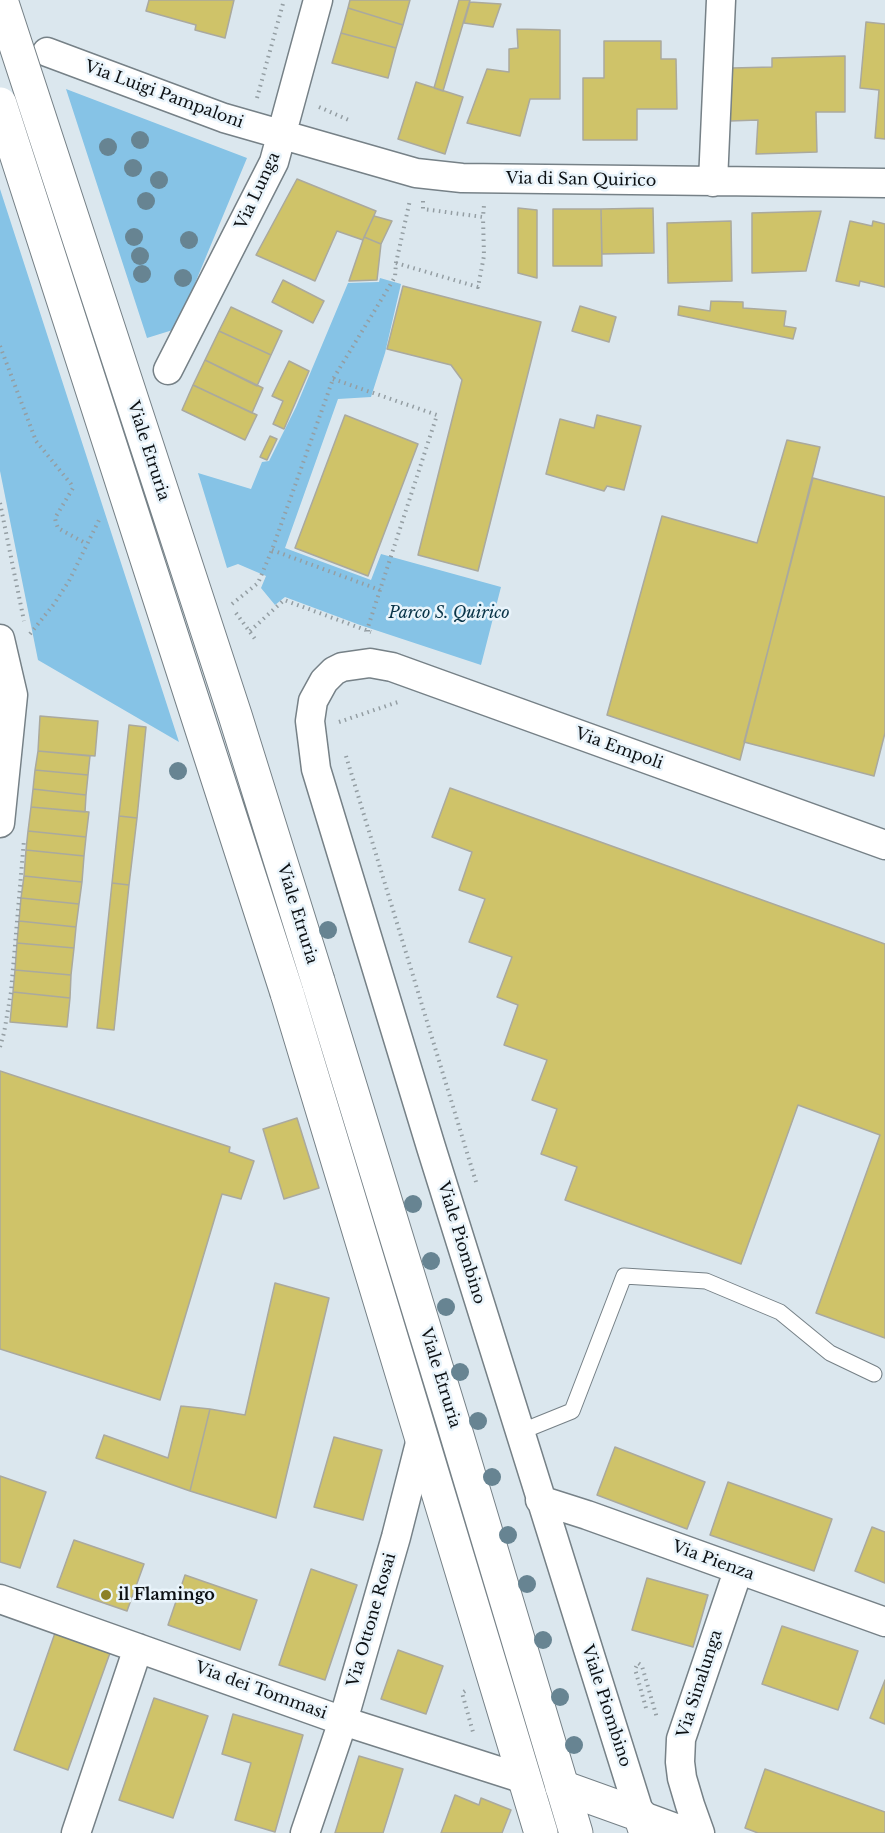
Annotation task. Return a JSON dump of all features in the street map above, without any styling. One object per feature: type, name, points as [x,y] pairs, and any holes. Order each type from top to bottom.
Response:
[{"type":"main road","name":"Viale Etruria","points":[[1,0],[235,714],[450,1412],[576,1833]]},
{"type":"main road","name":"Viale Etruria","points":[[0,104],[287,993],[541,1833]]},
{"type":"main road","points":[[562,1787],[643,1824]]},
{"type":"street","name":"Via Lunga","points":[[168,370],[274,162],[318,0]]},
{"type":"street","points":[[713,182],[721,0]]},
{"type":"street","name":"Via Luigi Pampaloni","points":[[47,52],[224,118],[282,136]]},
{"type":"street","name":"Via di San Quirico","points":[[282,136],[416,173],[462,178],[885,183]]},
{"type":"street","points":[[13,638],[6,696],[13,829]]},
{"type":"street","name":"Via Empoli","points":[[360,664],[392,667],[885,845]]},
{"type":"street","name":"Viale Piombino","points":[[360,664],[334,671],[320,686],[313,701],[310,721],[316,769],[540,1500],[643,1824]]},
{"type":"street","name":"Via Ottone Rosai","points":[[305,1833],[343,1721],[422,1439]]},
{"type":"street","name":"Via Pienza","points":[[540,1500],[885,1622]]},
{"type":"street","name":"Via Sinalunga","points":[[700,1833],[682,1778],[681,1739],[738,1571]]},
{"type":"street","name":"Via dei Tommasi","points":[[0,1599],[343,1721],[524,1779]]},
{"type":"street","points":[[76,1833],[138,1648]]},
{"type":"street","points":[[643,1824],[689,1833]]},
{"type":"lane","points":[[520,1432],[572,1411],[624,1276],[706,1281],[780,1312],[830,1353],[874,1374]]},
{"type":"path","points":[[248,99],[256,101],[284,0]]},
{"type":"path","points":[[232,604],[258,583],[333,380],[395,277],[416,173]]},
{"type":"path","points":[[396,263],[478,287],[484,256],[483,217]]},
{"type":"path","points":[[0,346],[36,441],[73,488],[55,518],[58,528],[87,544]]},
{"type":"path","points":[[333,380],[437,415],[368,627],[360,664]]},
{"type":"path","points":[[0,502],[13,638]]},
{"type":"path","points":[[13,638],[54,604],[69,581],[103,512]]},
{"type":"path","points":[[272,550],[380,590]]},
{"type":"path","points":[[343,745],[476,1183]]},
{"type":"path","points":[[0,1047],[11,992],[13,829]]},
{"type":"path","points":[[646,1708],[635,1669],[638,1663],[642,1666],[660,1727]]},
{"type":"green space","points":[[66,89],[247,158],[176,329],[147,338]]},
{"type":"green space","points":[[0,189],[179,742],[38,660],[0,471]]},
{"type":"green space","name":"Parco S. Quirico","points":[[380,278],[401,284],[385,353],[371,397],[338,399],[285,548],[371,580],[381,554],[501,587],[481,665],[360,625],[285,597],[275,605],[261,588],[266,576],[238,564],[227,568],[198,473],[251,489],[262,462],[269,461],[296,407],[348,283],[379,282]]},
{"type":"building","points":[[149,0],[234,0],[225,38],[195,30],[196,25],[146,11]]},
{"type":"building","points":[[350,0],[410,0],[403,25],[348,8]]},
{"type":"building","points":[[459,0],[470,0],[443,91],[434,88]]},
{"type":"building","points":[[470,2],[501,4],[493,27],[464,23]]},
{"type":"building","points":[[348,8],[403,25],[396,48],[341,33]]},
{"type":"building","points":[[866,22],[885,24],[885,139],[875,138],[879,90],[860,88]]},
{"type":"building","points":[[517,29],[560,30],[560,99],[530,99],[520,136],[467,123],[487,69],[509,72],[509,49],[518,48]]},
{"type":"building","points":[[341,33],[396,48],[388,78],[332,63]]},
{"type":"building","points":[[604,41],[661,41],[661,59],[676,59],[677,109],[637,109],[637,140],[583,140],[583,78],[604,78]]},
{"type":"building","points":[[845,56],[845,112],[816,112],[817,152],[756,154],[758,120],[730,121],[732,68],[772,67],[772,58]]},
{"type":"building","points":[[416,82],[463,97],[445,154],[398,139]]},
{"type":"building","points":[[297,179],[376,211],[363,240],[337,231],[315,281],[256,255]]},
{"type":"building","points":[[518,208],[537,210],[537,278],[518,273]]},
{"type":"building","points":[[653,208],[654,253],[602,254],[601,209]]},
{"type":"building","points":[[553,209],[601,209],[602,266],[553,266]]},
{"type":"building","points":[[821,211],[806,271],[752,273],[752,213]]},
{"type":"building","points":[[374,216],[392,221],[381,244],[364,237]]},
{"type":"building","points":[[731,221],[732,281],[668,283],[667,223]]},
{"type":"building","points":[[850,221],[872,226],[873,221],[885,224],[885,287],[860,281],[859,286],[836,281]]},
{"type":"building","points":[[364,237],[381,244],[377,280],[349,281]]},
{"type":"building","points":[[283,280],[324,301],[313,323],[272,302]]},
{"type":"building","points":[[403,286],[541,322],[478,571],[418,555],[462,380],[451,365],[387,349]]},
{"type":"building","points":[[711,301],[743,302],[743,308],[786,311],[784,326],[796,328],[793,339],[678,315],[679,306],[710,311]]},
{"type":"building","points":[[580,306],[616,317],[609,342],[572,331]]},
{"type":"building","points":[[231,307],[282,331],[271,355],[219,331]]},
{"type":"building","points":[[219,331],[271,355],[257,386],[205,360]]},
{"type":"building","points":[[205,360],[263,388],[252,413],[193,385]]},
{"type":"building","points":[[289,361],[309,371],[284,429],[273,424],[283,401],[272,396]]},
{"type":"building","points":[[193,385],[257,415],[245,440],[182,410]]},
{"type":"building","points":[[345,415],[418,444],[368,576],[295,548]]},
{"type":"building","points":[[597,415],[641,426],[624,490],[607,486],[604,491],[546,474],[560,419],[594,428]]},
{"type":"building","points":[[270,436],[277,439],[267,460],[260,457]]},
{"type":"building","points":[[787,440],[820,447],[740,760],[607,715],[662,516],[757,543]]},
{"type":"building","points":[[813,478],[885,497],[885,733],[874,776],[744,742]]},
{"type":"building","points":[[40,716],[98,721],[95,756],[38,751]]},
{"type":"building","points":[[129,725],[146,727],[137,818],[119,816]]},
{"type":"building","points":[[38,751],[90,756],[88,775],[35,770]]},
{"type":"building","points":[[35,770],[88,775],[86,795],[33,789]]},
{"type":"building","points":[[450,788],[885,944],[885,1338],[816,1313],[880,1135],[798,1105],[741,1264],[565,1200],[577,1167],[541,1154],[557,1109],[532,1100],[547,1060],[504,1045],[518,1005],[497,997],[512,957],[469,942],[485,899],[459,890],[472,852],[432,837]]},
{"type":"building","points":[[33,789],[86,795],[85,812],[31,807]]},
{"type":"building","points":[[31,807],[89,812],[86,837],[28,831]]},
{"type":"building","points":[[119,816],[137,818],[129,885],[112,883]]},
{"type":"building","points":[[28,831],[86,837],[84,856],[26,850]]},
{"type":"building","points":[[26,850],[84,856],[82,882],[24,876]]},
{"type":"building","points":[[24,876],[82,882],[79,904],[21,898]]},
{"type":"building","points":[[112,883],[129,885],[114,1030],[97,1028]]},
{"type":"building","points":[[21,898],[79,904],[76,927],[19,921]]},
{"type":"building","points":[[19,921],[76,927],[74,948],[17,943]]},
{"type":"building","points":[[17,943],[74,948],[71,975],[15,970]]},
{"type":"building","points":[[15,970],[71,975],[70,998],[13,992]]},
{"type":"building","points":[[13,992],[70,998],[67,1027],[10,1022]]},
{"type":"building","points":[[0,1071],[230,1147],[229,1152],[254,1161],[241,1199],[222,1194],[160,1400],[0,1349]]},
{"type":"building","points":[[297,1118],[319,1188],[284,1199],[263,1129]]},
{"type":"building","points":[[275,1283],[329,1298],[276,1518],[190,1491],[210,1409],[245,1415]]},
{"type":"building","points":[[181,1406],[210,1409],[190,1491],[96,1458],[104,1435],[168,1458]]},
{"type":"building","points":[[334,1437],[382,1450],[363,1520],[314,1507]]},
{"type":"building","points":[[615,1447],[705,1482],[687,1529],[597,1495]]},
{"type":"building","points":[[0,1476],[46,1492],[20,1568],[0,1562]]},
{"type":"building","points":[[728,1482],[832,1519],[814,1571],[710,1535]]},
{"type":"building","points":[[872,1527],[885,1532],[885,1583],[855,1571]]},
{"type":"building","points":[[74,1540],[144,1564],[127,1611],[57,1587]]},
{"type":"building","points":[[311,1569],[357,1585],[325,1680],[279,1665]]},
{"type":"building","points":[[185,1575],[257,1600],[240,1650],[168,1625]]},
{"type":"building","points":[[647,1578],[708,1595],[693,1647],[632,1630]]},
{"type":"building","points":[[782,1626],[858,1651],[838,1710],[762,1684]]},
{"type":"building","points":[[55,1633],[110,1653],[68,1770],[14,1750]]},
{"type":"building","points":[[398,1650],[443,1666],[426,1714],[381,1699]]},
{"type":"building","points":[[885,1680],[885,1724],[870,1718]]},
{"type":"building","points":[[154,1698],[208,1716],[173,1818],[119,1800]]},
{"type":"building","points":[[233,1714],[303,1735],[275,1832],[235,1820],[251,1763],[222,1754]]},
{"type":"building","points":[[359,1756],[403,1769],[383,1833],[335,1833]]},
{"type":"building","points":[[765,1769],[885,1812],[885,1833],[758,1833],[745,1828]]},
{"type":"building","points":[[455,1795],[479,1805],[481,1798],[511,1810],[502,1833],[441,1833]]},
{"type":"place","name":"il Flamingo","points":[[106,1595]]}]
